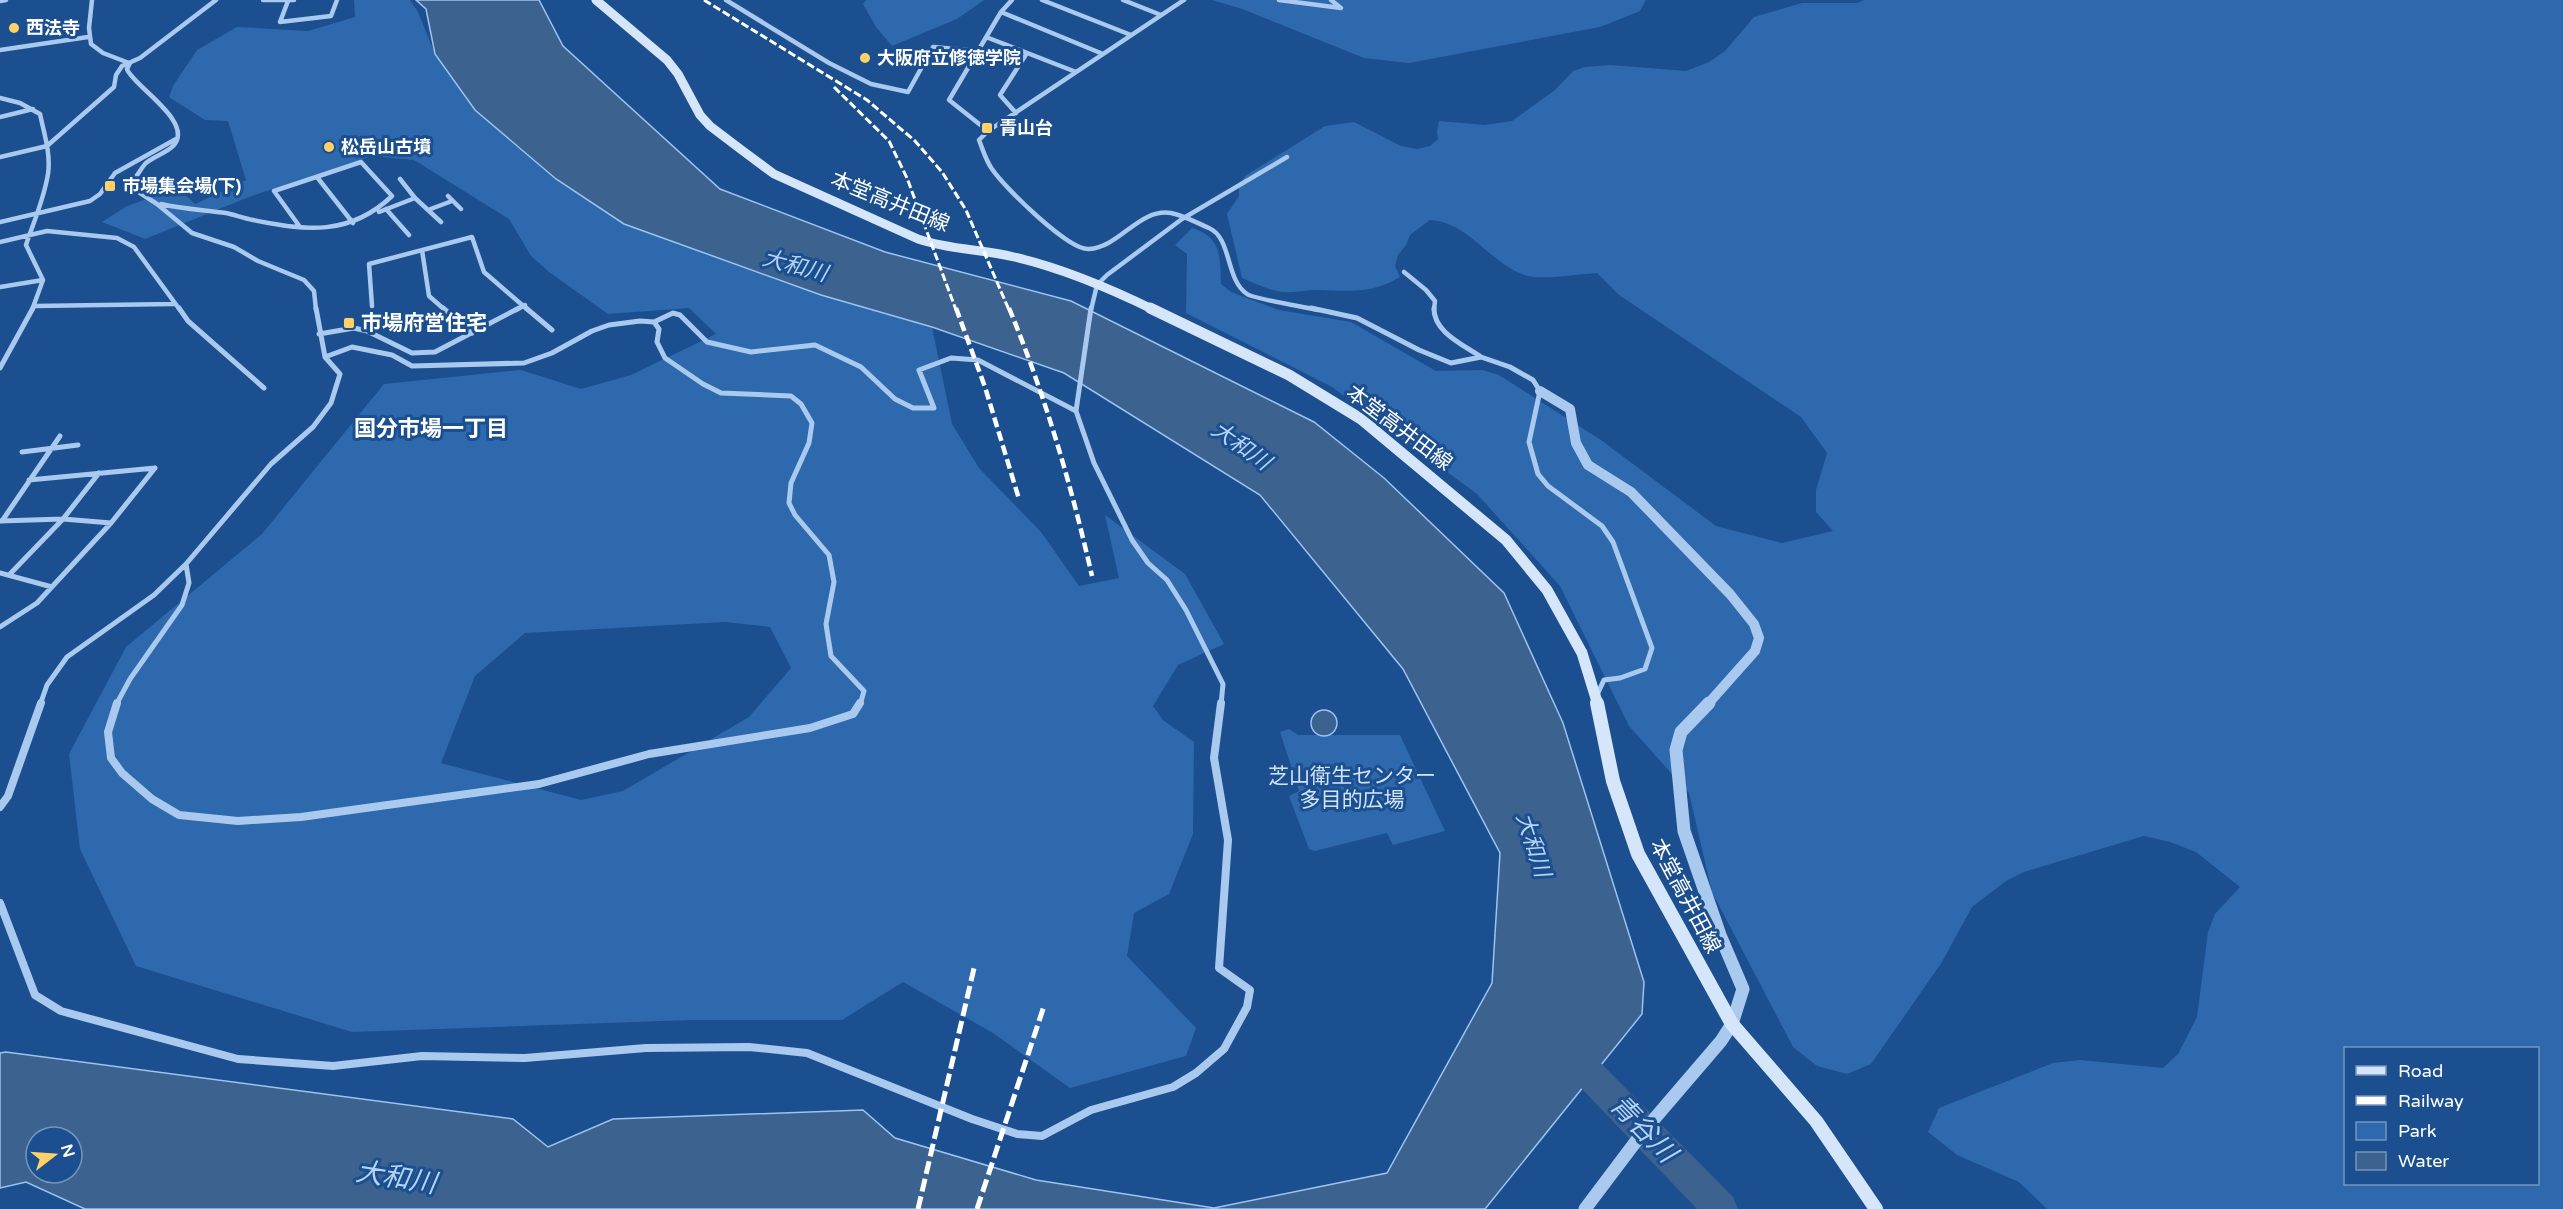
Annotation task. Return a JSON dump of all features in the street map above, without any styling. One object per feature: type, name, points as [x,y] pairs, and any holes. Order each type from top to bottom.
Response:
[{"type":"main road","name":"本堂高井田線","points":[[596,0],[667,60],[678,74],[700,115],[710,126],[774,174],[918,239],[942,247],[1011,256],[1050,266],[1097,285],[1289,375],[1361,419],[1506,540],[1547,590],[1582,653],[1596,697],[1613,781],[1638,854],[1732,1024],[1816,1121],[1876,1209]]},
{"type":"street","points":[[0,1],[6,0]]},
{"type":"street","points":[[92,0],[88,37],[98,52],[130,63]]},
{"type":"street","points":[[0,157],[47,146],[114,87],[116,75],[122,66],[130,63],[216,0]]},
{"type":"street","points":[[263,0],[294,0]]},
{"type":"street","points":[[288,1],[280,22],[331,16],[337,0]]},
{"type":"street","points":[[726,0],[829,63],[871,84],[894,90],[908,92],[933,46],[978,51]]},
{"type":"street","points":[[988,131],[949,100],[1001,12],[1012,0]]},
{"type":"street","points":[[1042,0],[1131,35]]},
{"type":"street","points":[[1124,0],[1161,15]]},
{"type":"street","points":[[1137,0],[1139,7]]},
{"type":"street","points":[[1184,0],[988,131],[979,140],[991,168],[1011,194],[1072,244],[1087,250],[1104,246],[1154,213],[1171,213],[1213,230],[1225,248],[1232,276],[1247,294],[1357,318],[1419,350],[1451,363],[1481,357]]},
{"type":"street","points":[[1279,0],[1341,8],[1331,0]]},
{"type":"street","points":[[1001,12],[1103,54]]},
{"type":"street","points":[[0,50],[88,37]]},
{"type":"street","points":[[986,37],[1076,72]]},
{"type":"street","points":[[1016,113],[1000,95],[1027,52]]},
{"type":"street","points":[[0,807],[8,796],[47,686],[67,657],[154,595],[186,564],[272,464],[313,427],[331,403],[340,374],[325,357],[319,334],[314,291],[304,280],[258,261],[234,247],[192,234],[137,190],[135,178],[146,163],[174,146],[177,139],[175,124],[170,115],[157,99],[129,75],[127,69],[130,63]]},
{"type":"street","points":[[0,98],[33,109],[40,114],[47,146],[48,172],[38,214],[26,245],[43,280],[34,306],[0,368]]},
{"type":"street","points":[[0,117],[33,109]]},
{"type":"street","points":[[0,222],[90,201],[100,194],[115,173],[177,139]]},
{"type":"street","points":[[0,903],[34,995],[61,1011],[137,1034],[238,1059],[333,1066],[422,1056],[525,1058],[646,1048],[748,1047],[807,1053],[972,1119],[1017,1134],[1042,1136],[1091,1110],[1173,1087],[1196,1073],[1224,1049],[1247,1007],[1250,990],[1220,968],[1228,840],[1214,758],[1223,684],[1198,631],[1172,587],[1148,563],[1132,540],[1094,462],[1077,407],[1092,301],[1097,285],[1107,274],[1182,219],[1287,157]]},
{"type":"street","points":[[300,227],[274,191],[361,162],[392,196],[378,212]]},
{"type":"street","points":[[317,177],[353,223]]},
{"type":"street","points":[[400,179],[415,198],[441,222]]},
{"type":"street","points":[[157,204],[186,211],[226,213],[300,227],[330,229],[353,223],[415,198]]},
{"type":"street","points":[[428,210],[450,198],[461,209]]},
{"type":"street","points":[[386,209],[409,235]]},
{"type":"street","points":[[0,242],[47,231],[117,238],[134,247],[188,321],[264,388]]},
{"type":"street","points":[[372,306],[369,264],[472,237],[484,272],[552,330]]},
{"type":"street","points":[[422,250],[429,296],[472,333]]},
{"type":"street","points":[[1404,272],[1426,290],[1435,301],[1434,315],[1440,328],[1481,357],[1510,367],[1533,380],[1540,391],[1570,409],[1576,443],[1588,465],[1630,492],[1645,507],[1730,594],[1754,624],[1759,638],[1755,651],[1682,732],[1676,750],[1684,831],[1720,935],[1743,989],[1732,1024],[1721,1041],[1643,1132],[1586,1209]]},
{"type":"street","points":[[0,287],[43,280]]},
{"type":"street","points":[[34,306],[174,304]]},
{"type":"street","points":[[319,334],[354,328],[367,331],[412,353],[435,352],[525,305]]},
{"type":"street","points":[[325,357],[351,347],[392,355],[411,366],[524,363],[552,353],[592,331],[609,325],[640,321],[654,322],[673,313],[680,315],[706,342],[751,352],[815,345],[861,367],[895,399],[913,408],[934,408],[919,370],[951,358],[978,360],[1077,407]]},
{"type":"street","points":[[186,564],[192,574],[190,587],[173,619],[117,697],[106,738],[112,761],[153,801],[177,814],[219,820],[270,819],[501,791],[556,781],[660,751],[795,731],[853,714],[860,707],[864,691],[831,656],[826,624],[834,582],[829,555],[795,515],[789,503],[790,483],[809,443],[812,423],[801,404],[791,396],[721,393],[703,384],[666,358],[657,342],[659,329],[654,322]]},
{"type":"street","points":[[1540,391],[1529,442],[1538,474],[1548,486],[1602,526],[1613,542],[1652,648],[1645,669],[1620,678],[1604,680],[1596,697]]},
{"type":"street","points":[[1,521],[60,436]]},
{"type":"street","points":[[22,452],[78,446]]},
{"type":"street","points":[[0,627],[37,603],[111,523],[155,468],[29,480]]},
{"type":"street","points":[[10,574],[63,519],[99,473]]},
{"type":"street","points":[[1,521],[63,519],[111,523]]},
{"type":"street","points":[[0,573],[52,587]]},
{"type":"green space","points":[[354,0],[410,0],[418,12],[435,54],[478,113],[556,179],[624,224],[821,295],[932,327],[952,424],[979,468],[1041,532],[1079,586],[1119,578],[1105,515],[1185,574],[1224,644],[1178,665],[1153,706],[1163,720],[1194,742],[1193,834],[1169,894],[1134,913],[1127,956],[1196,1028],[1186,1056],[1070,1088],[993,1033],[903,982],[842,1020],[690,1020],[352,1032],[136,966],[80,849],[69,754],[126,647],[262,534],[384,384],[521,370],[581,389],[631,375],[716,334],[689,308],[608,314],[549,272],[531,256],[509,219],[414,160],[372,156],[249,197],[145,239],[102,222],[127,206],[178,188],[195,204],[246,180],[228,121],[205,120],[169,97],[173,86],[197,50],[237,27],[308,31],[355,17]],"holes":[[[725,622],[770,627],[791,668],[749,717],[623,791],[581,800],[441,763],[475,676],[525,633]]]},
{"type":"green space","points":[[866,0],[984,0],[957,19],[892,46],[876,27],[863,4]]},
{"type":"green space","points":[[1212,0],[1646,0],[1640,11],[1600,27],[1409,63],[1364,58],[1242,9]]},
{"type":"green space","points":[[1864,0],[2563,0],[2563,1209],[2047,1209],[2019,1182],[1957,1155],[1928,1132],[1939,1108],[2053,1063],[2080,1060],[2163,1068],[2178,1054],[2197,1017],[2208,932],[2215,914],[2240,887],[2196,852],[2170,842],[2144,836],[2024,872],[2006,881],[1972,907],[1942,962],[1871,1064],[1847,1074],[1817,1066],[1793,1047],[1712,892],[1689,793],[1629,726],[1560,586],[1477,494],[1332,387],[1186,313],[1187,254],[1175,245],[1192,228],[1202,232],[1214,243],[1219,257],[1221,284],[1231,292],[1279,310],[1351,322],[1436,371],[1482,370],[1499,375],[1601,440],[1716,526],[1782,543],[1833,531],[1816,512],[1816,490],[1827,453],[1801,417],[1619,295],[1597,273],[1551,277],[1528,276],[1503,263],[1457,228],[1430,220],[1410,235],[1398,255],[1395,266],[1400,277],[1390,282],[1361,290],[1279,291],[1242,278],[1227,214],[1239,196],[1239,186],[1245,176],[1325,126],[1354,122],[1401,146],[1417,149],[1430,146],[1438,139],[1439,121],[1485,125],[1512,121],[1555,90],[1573,71],[1585,67],[1611,65],[1686,71],[1709,62],[1725,51],[1754,17],[1802,3],[1857,3]]},
{"type":"green space","name":"芝山衛生センター 多目的広場","points":[[1289,729],[1298,735],[1400,735],[1445,831],[1393,845],[1387,833],[1315,851],[1309,849],[1289,796],[1299,791],[1280,732]]},
{"type":"water","name":"大和川","points":[[416,0],[539,0],[563,46],[720,189],[885,252],[1071,301],[1314,422],[1384,478],[1504,593],[1563,723],[1644,982],[1642,1014],[1485,1209],[85,1209],[33,1185],[84,1185],[84,1125],[24,1125],[24,1182],[0,1188],[0,1053],[6,1052],[513,1119],[548,1147],[613,1119],[863,1110],[895,1138],[1036,1180],[1214,1208],[1387,1173],[1492,983],[1500,853],[1403,669],[1260,495],[1064,373],[932,327],[821,295],[624,224],[556,179],[475,110],[435,54],[426,9]]},
{"type":"water","points":[[1324,710],[1333,714],[1337,723],[1333,732],[1324,736],[1315,732],[1311,723],[1315,714]]},
{"type":"waterway","name":"青谷川","points":[[1568,1052],[1721,1209]]},
{"type":"railway","points":[[704,0],[867,100],[915,141],[942,172],[966,210],[1009,310]]},
{"type":"railway","points":[[834,87],[889,141],[907,178],[956,310]]},
{"type":"railway","points":[[956,308],[985,387],[1019,499]]},
{"type":"railway","points":[[1009,308],[1056,440],[1092,576]]},
{"type":"railway","points":[[918,1209],[975,964]]},
{"type":"railway","points":[[977,1209],[1044,1006]]},
{"type":"place","name":"西法寺","points":[[14,28]]},
{"type":"place","name":"大阪府立修徳学院","points":[[865,58]]},
{"type":"place","name":"青山台","points":[[987,128]]},
{"type":"place","name":"松岳山古墳","points":[[329,147]]},
{"type":"place","name":"市場集会場(下)","points":[[110,186]]},
{"type":"place","name":"市場府営住宅","points":[[349,323]]},
{"type":"district","name":"国分市場一丁目","points":[[431,429]]}]
